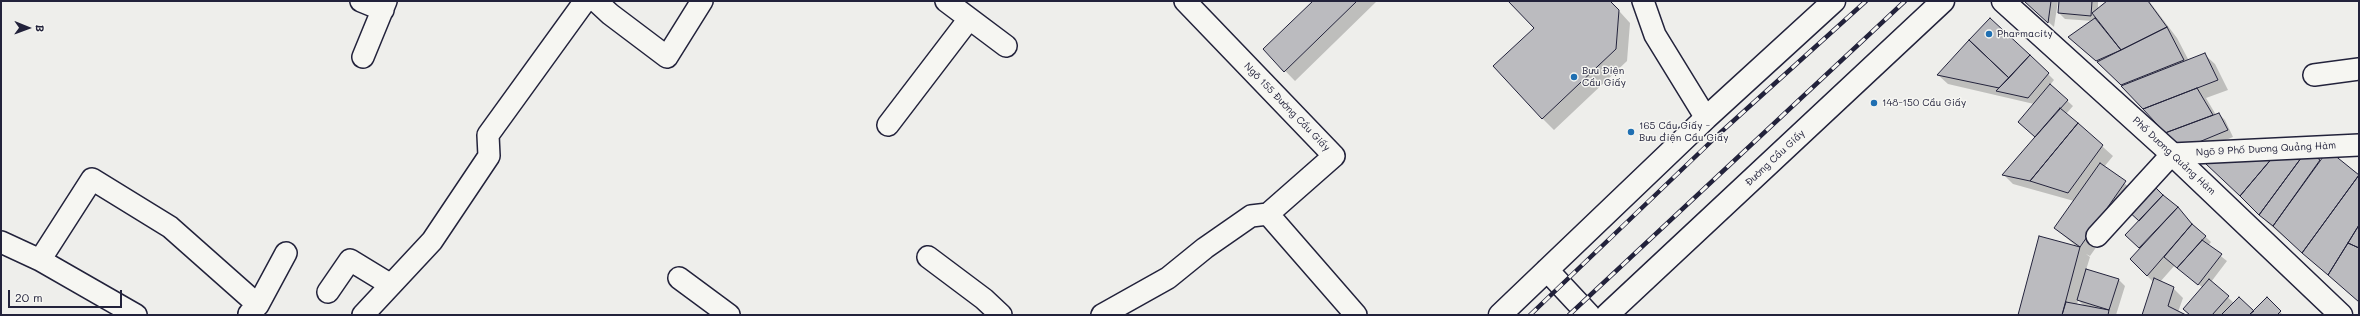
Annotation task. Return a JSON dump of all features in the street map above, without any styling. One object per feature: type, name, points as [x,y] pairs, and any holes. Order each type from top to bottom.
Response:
[{"type":"main road","points":[[1500,315],[1706,118],[1834,1]]},
{"type":"main road","name":"Đường Cầu Giấy","points":[[1607,315],[1943,1]]},
{"type":"main road","name":"Phố Dương Quảng Hàm","points":[[2003,1],[2172,154],[2341,315]]},
{"type":"main road","points":[[1547,270],[1589,315]]},
{"type":"lane","points":[[361,1],[385,5],[363,57]]},
{"type":"lane","points":[[363,315],[432,241],[489,156],[488,135],[585,1]]},
{"type":"lane","points":[[596,1],[610,14],[667,57],[702,1]]},
{"type":"lane","points":[[946,1],[1006,46]]},
{"type":"lane","name":"Ngõ 155 Đường Cầu Giấy","points":[[1185,1],[1334,156],[1268,214]]},
{"type":"lane","points":[[1643,1],[1655,36],[1706,118]]},
{"type":"lane","points":[[888,125],[969,19]]},
{"type":"lane","points":[[2314,76],[2359,69]]},
{"type":"lane","name":"Ngõ 9 Phố Dương Quảng Hàm","points":[[2172,154],[2359,145]]},
{"type":"lane","points":[[2097,236],[2172,154]]},
{"type":"lane","points":[[40,260],[92,179],[170,227],[253,310],[286,253]]},
{"type":"lane","points":[[1102,315],[1168,278],[1205,248],[1251,216],[1268,214],[1356,315]]},
{"type":"lane","points":[[1,242],[40,260],[136,315]]},
{"type":"lane","points":[[928,257],[984,299],[1001,315]]},
{"type":"lane","points":[[328,292],[350,260],[391,285]]},
{"type":"lane","points":[[679,278],[729,315]]},
{"type":"building","points":[[1313,1],[1357,1],[1284,72],[1263,49]]},
{"type":"building","points":[[1508,1],[1610,1],[1619,10],[1616,49],[1542,119],[1493,66],[1534,28]]},
{"type":"building","points":[[2024,1],[2051,1],[2048,23]]},
{"type":"building","points":[[2059,1],[2092,1],[2091,16],[2058,13]]},
{"type":"building","points":[[2107,1],[2148,1],[2167,27],[2121,50],[2092,13]]},
{"type":"building","points":[[1990,18],[2030,55],[2009,78],[1969,40]]},
{"type":"building","points":[[2095,18],[2121,50],[2096,61],[2068,37]]},
{"type":"building","points":[[2167,27],[2184,60],[2121,85],[2097,62]]},
{"type":"building","points":[[1969,40],[2009,78],[1999,88],[1937,75]]},
{"type":"building","points":[[2205,53],[2218,80],[2143,109],[2121,86]]},
{"type":"building","points":[[2030,55],[2049,73],[2028,98],[1996,91]]},
{"type":"building","points":[[2050,84],[2068,100],[2035,137],[2018,122]]},
{"type":"building","points":[[2197,88],[2213,115],[2165,133],[2143,109]]},
{"type":"building","points":[[2060,108],[2078,123],[2030,181],[2002,175]]},
{"type":"building","points":[[2219,113],[2228,130],[2182,149],[2165,133]]},
{"type":"building","points":[[2078,123],[2103,145],[2068,193],[2030,181]]},
{"type":"building","points":[[2279,150],[2307,150],[2259,215],[2240,196]]},
{"type":"building","points":[[2307,150],[2320,160],[2273,226],[2259,215]]},
{"type":"building","points":[[2328,150],[2359,175],[2302,253],[2273,226]]},
{"type":"building","points":[[2216,153],[2273,157],[2240,196],[2206,164]]},
{"type":"building","points":[[2100,163],[2126,181],[2080,247],[2054,228]]},
{"type":"building","points":[[2359,175],[2359,225],[2328,275],[2302,253]]},
{"type":"building","points":[[2150,182],[2163,195],[2139,221],[2126,209]]},
{"type":"building","points":[[2163,195],[2178,207],[2139,248],[2125,235]]},
{"type":"building","points":[[2178,207],[2192,224],[2147,276],[2130,259]]},
{"type":"building","points":[[2192,224],[2206,236],[2177,268],[2164,257]]},
{"type":"building","points":[[2359,225],[2359,248],[2348,243]]},
{"type":"building","points":[[2039,236],[2080,247],[2062,315],[2018,315]]},
{"type":"building","points":[[2202,240],[2222,254],[2198,285],[2177,268]]},
{"type":"building","points":[[2348,243],[2359,248],[2359,302],[2328,275]]},
{"type":"building","points":[[2086,269],[2119,279],[2109,310],[2077,300]]},
{"type":"building","points":[[2154,278],[2174,287],[2168,306],[2186,315],[2142,315]]},
{"type":"building","points":[[2209,279],[2229,296],[2212,315],[2190,315],[2183,309]]},
{"type":"building","points":[[2239,297],[2254,311],[2249,315],[2221,315]]},
{"type":"building","points":[[2267,297],[2281,311],[2277,315],[2249,315]]},
{"type":"building","points":[[2066,302],[2109,310],[2108,315],[2062,315]]},
{"type":"railway","points":[[1530,315],[1720,133],[1866,1]]},
{"type":"railway","points":[[1569,315],[1905,1]]},
{"type":"place","name":"Pharmacity","points":[[1989,34]]},
{"type":"place","name":"Bưu Điện Cầu Giấy","points":[[1574,77]]},
{"type":"place","name":"148-150 Cầu Giấy","points":[[1874,103]]},
{"type":"place","name":"165 Cầu Giấy - Bưu điện Cầu Giấy","points":[[1631,132]]}]
